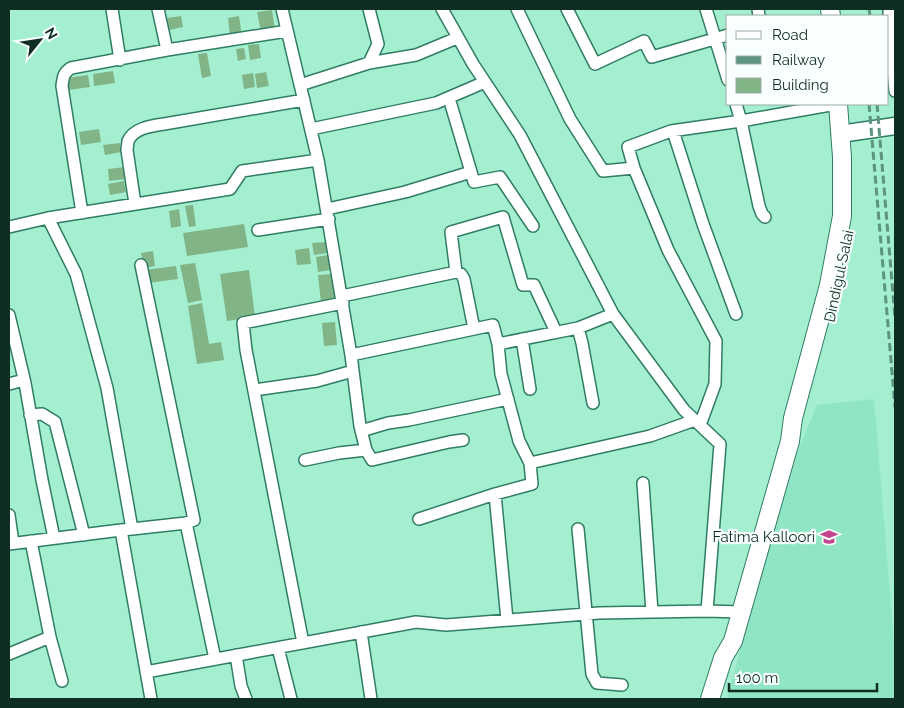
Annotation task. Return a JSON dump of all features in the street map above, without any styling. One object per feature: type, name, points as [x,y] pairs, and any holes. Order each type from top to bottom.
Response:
[{"type":"main road","name":"Dindigul Salai","points":[[837,105],[845,134]]},
{"type":"main road","name":"Dindigul Salai","points":[[722,699],[732,659],[733,641],[790,440],[793,418],[829,284],[842,216],[842,157],[848,105]]},
{"type":"main road","points":[[845,134],[895,126]]},
{"type":"main road","name":"Dindigul Salai","points":[[710,699],[723,658],[733,641]]},
{"type":"street","points":[[112,9],[120,60]]},
{"type":"street","points":[[158,9],[167,50]]},
{"type":"street","points":[[282,9],[318,160],[351,355],[361,431],[366,450],[372,460],[463,440]]},
{"type":"street","points":[[369,9],[378,44],[369,63]]},
{"type":"street","points":[[442,9],[485,82],[520,135],[613,314],[684,410],[720,444],[707,611]]},
{"type":"street","points":[[517,9],[570,119],[603,170],[634,168]]},
{"type":"street","points":[[567,9],[595,64],[644,41],[652,57],[726,36]]},
{"type":"street","points":[[706,9],[726,74]]},
{"type":"street","points":[[890,9],[895,90]]},
{"type":"street","points":[[82,213],[62,86],[63,76],[66,71],[71,68],[167,50],[287,31]]},
{"type":"street","points":[[300,85],[369,63],[416,55],[458,38]]},
{"type":"street","points":[[311,129],[436,103],[485,82]]},
{"type":"street","points":[[449,98],[474,182],[500,177],[533,226]]},
{"type":"street","points":[[135,204],[127,150],[128,142],[136,132],[164,124],[304,100]]},
{"type":"street","points":[[736,105],[759,206],[765,217]]},
{"type":"street","points":[[698,423],[715,384],[716,341],[668,250],[634,168],[628,147],[673,131],[741,121],[782,108],[823,105]]},
{"type":"street","points":[[673,131],[703,224],[736,314]]},
{"type":"street","points":[[9,227],[48,218],[230,189],[242,171],[318,160]]},
{"type":"street","points":[[258,230],[328,214],[471,172]]},
{"type":"street","points":[[456,272],[451,232],[503,217],[523,285],[534,285],[556,332]]},
{"type":"street","points":[[48,218],[76,274],[107,388],[151,699]]},
{"type":"street","points":[[9,515],[11,544],[186,523],[194,520],[142,265]]},
{"type":"street","points":[[303,643],[246,350],[243,323],[456,272],[461,274],[464,279],[474,329]]},
{"type":"street","points":[[498,344],[578,328],[613,314]]},
{"type":"street","points":[[9,315],[24,380],[54,538]]},
{"type":"street","points":[[351,355],[493,325],[498,344],[501,374],[519,441],[530,463],[532,484],[419,519]]},
{"type":"street","points":[[578,328],[593,403]]},
{"type":"street","points":[[522,339],[530,389]]},
{"type":"street","points":[[254,390],[317,381],[353,371]]},
{"type":"street","points":[[9,384],[24,380]]},
{"type":"street","points":[[361,431],[388,423],[508,399]]},
{"type":"street","points":[[30,415],[42,414],[55,422],[84,535]]},
{"type":"street","points":[[530,463],[650,436],[698,423]]},
{"type":"street","points":[[305,460],[366,450]]},
{"type":"street","points":[[643,483],[652,612]]},
{"type":"street","points":[[495,494],[508,620]]},
{"type":"street","points":[[186,523],[215,659]]},
{"type":"street","points":[[578,529],[591,668],[597,683],[622,685]]},
{"type":"street","points":[[31,541],[50,637],[62,681]]},
{"type":"street","points":[[146,672],[416,622],[446,625],[585,614],[741,612]]},
{"type":"street","points":[[361,632],[370,699]]},
{"type":"street","points":[[9,654],[50,637]]},
{"type":"street","points":[[278,648],[290,699]]},
{"type":"street","points":[[236,655],[241,686],[246,699]]},
{"type":"shaded area","name":"Fatima Kalloori","points":[[874,399],[895,654],[895,699],[727,699],[796,456],[817,405]]},
{"type":"building","points":[[272,10],[275,30],[261,32],[257,12]]},
{"type":"building","points":[[181,16],[183,27],[169,30],[167,18]]},
{"type":"building","points":[[239,16],[242,36],[230,37],[228,18]]},
{"type":"building","points":[[259,44],[261,58],[250,60],[248,45]]},
{"type":"building","points":[[244,48],[246,59],[238,61],[236,49]]},
{"type":"building","points":[[207,53],[211,76],[202,78],[198,54]]},
{"type":"building","points":[[113,71],[115,83],[94,86],[93,74]]},
{"type":"building","points":[[266,72],[269,86],[257,88],[255,74]]},
{"type":"building","points":[[253,73],[255,87],[244,89],[242,75]]},
{"type":"building","points":[[88,75],[90,87],[68,90],[66,78]]},
{"type":"building","points":[[99,129],[101,142],[81,145],[79,132]]},
{"type":"building","points":[[120,143],[121,152],[105,155],[103,145]]},
{"type":"building","points":[[125,167],[126,179],[109,181],[108,169]]},
{"type":"building","points":[[124,181],[126,192],[110,195],[108,184]]},
{"type":"building","points":[[193,205],[196,226],[189,227],[185,206]]},
{"type":"building","points":[[179,209],[181,226],[171,228],[169,211]]},
{"type":"building","points":[[244,224],[248,247],[187,256],[183,233]]},
{"type":"building","points":[[326,242],[327,253],[314,255],[312,243]]},
{"type":"building","points":[[309,248],[311,264],[297,265],[295,250]]},
{"type":"building","points":[[153,251],[155,266],[144,268],[141,253]]},
{"type":"building","points":[[328,255],[330,270],[318,272],[316,257]]},
{"type":"building","points":[[195,263],[202,300],[188,303],[180,265]]},
{"type":"building","points":[[176,266],[178,279],[148,283],[145,270]]},
{"type":"building","points":[[249,270],[255,317],[227,321],[220,274]]},
{"type":"building","points":[[333,274],[336,301],[321,302],[318,275]]},
{"type":"building","points":[[202,303],[209,344],[221,342],[224,360],[197,364],[188,306]]},
{"type":"building","points":[[335,322],[337,345],[324,346],[322,323]]},
{"type":"railway","points":[[869,9],[870,15]]},
{"type":"railway","points":[[869,105],[895,407]]},
{"type":"railway","points":[[877,105],[895,318]]},
{"type":"place","name":"Fatima Kalloori","points":[[829,537]]}]
